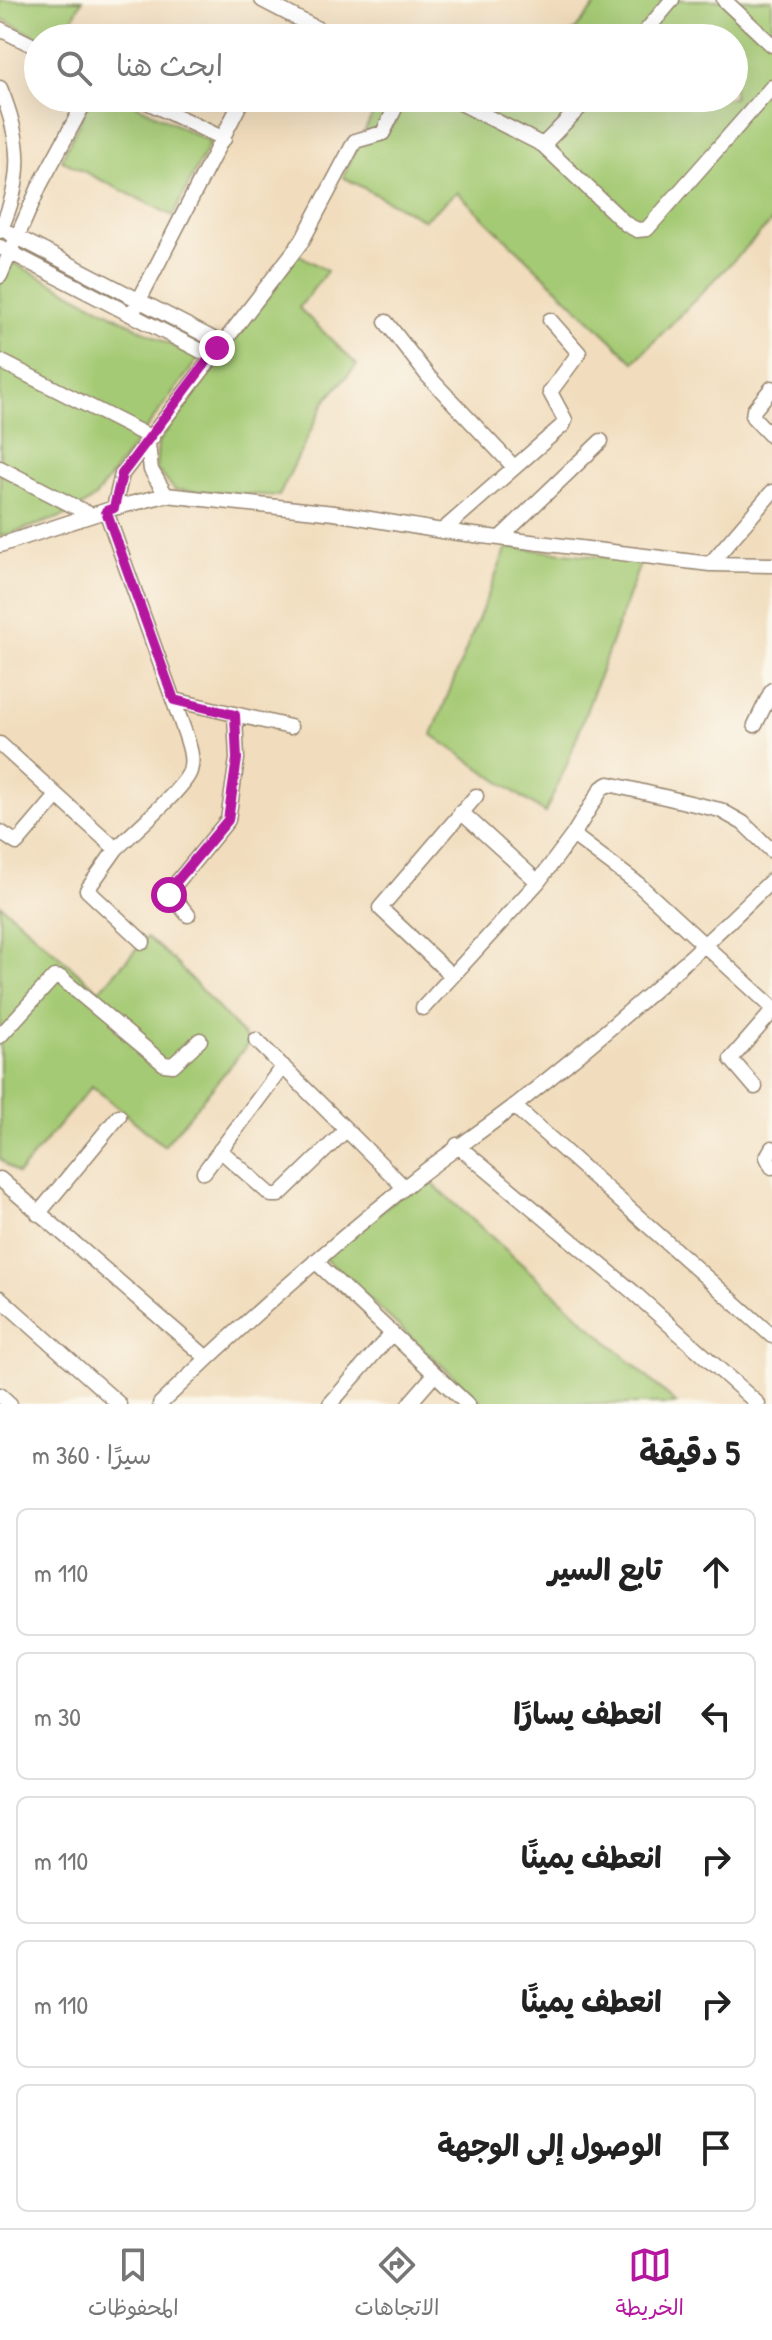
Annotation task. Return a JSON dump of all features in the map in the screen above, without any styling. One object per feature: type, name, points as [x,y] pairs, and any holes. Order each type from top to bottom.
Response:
[{"type":"street","points":[[262,0],[308,24]]},
{"type":"street","points":[[652,24],[672,0]]},
{"type":"street","points":[[724,0],[772,45]]},
{"type":"street","points":[[0,29],[24,41]]},
{"type":"street","points":[[478,112],[543,145],[626,224],[637,230],[647,229],[772,87]]},
{"type":"street","points":[[0,88],[13,126],[19,174],[0,229],[221,343]]},
{"type":"street","points":[[0,276],[6,250],[17,236],[79,112]]},
{"type":"street","points":[[168,112],[224,139]]},
{"type":"street","points":[[132,314],[237,112]]},
{"type":"street","points":[[143,942],[87,890],[116,849],[189,775],[190,748],[110,509],[122,474],[302,241],[355,141],[386,130],[394,112]]},
{"type":"street","points":[[543,145],[575,112]]},
{"type":"street","points":[[19,174],[40,185]]},
{"type":"street","points":[[6,250],[211,356]]},
{"type":"street","points":[[442,531],[565,420],[550,392],[579,353],[550,320]]},
{"type":"street","points":[[386,322],[428,376],[513,466]]},
{"type":"street","points":[[0,361],[150,441]]},
{"type":"street","points":[[772,388],[754,410],[753,417],[772,437]]},
{"type":"street","points":[[150,441],[151,470],[166,495]]},
{"type":"street","points":[[501,537],[601,441]]},
{"type":"street","points":[[0,468],[91,515]]},
{"type":"street","points":[[710,564],[772,492]]},
{"type":"street","points":[[0,545],[110,509],[166,495],[334,513],[442,531],[710,564],[772,565]]},
{"type":"street","points":[[755,725],[772,690]]},
{"type":"street","points":[[174,700],[290,727]]},
{"type":"street","points":[[188,915],[169,892],[228,820],[237,759],[235,715]]},
{"type":"street","points":[[0,744],[116,849]]},
{"type":"street","points":[[423,1008],[538,882],[573,835],[602,788],[609,784],[720,810],[743,823],[772,851]]},
{"type":"street","points":[[0,832],[17,843],[57,796]]},
{"type":"street","points":[[451,975],[380,908],[476,796]]},
{"type":"street","points":[[461,812],[538,882]]},
{"type":"street","points":[[573,835],[638,884],[772,1010],[731,1059],[755,1087]]},
{"type":"street","points":[[160,1404],[315,1261],[457,1145],[514,1106],[769,889]]},
{"type":"street","points":[[0,1036],[54,977],[61,978],[164,1064],[173,1065],[200,1040]]},
{"type":"street","points":[[256,1040],[404,1187]]},
{"type":"street","points":[[204,1172],[283,1066]]},
{"type":"street","points":[[514,1106],[772,1336]]},
{"type":"street","points":[[38,1214],[119,1116]]},
{"type":"street","points":[[220,1150],[271,1195],[279,1195],[346,1130]]},
{"type":"street","points":[[457,1145],[632,1291],[758,1404]]},
{"type":"street","points":[[772,1148],[767,1157],[772,1167]]},
{"type":"street","points":[[0,1179],[207,1358]]},
{"type":"street","points":[[315,1261],[467,1404]]},
{"type":"street","points":[[0,1298],[119,1404]]},
{"type":"street","points":[[330,1404],[392,1333]]},
{"type":"street","points":[[409,1404],[435,1374]]},
{"type":"street","points":[[0,1395],[10,1404]]},
{"type":"green space","points":[[0,0],[82,0],[70,24],[24,24],[24,30],[0,18]]},
{"type":"green space","points":[[600,0],[772,0],[772,221],[634,362],[457,192],[424,220],[343,177],[373,112],[748,112],[748,24],[580,24]]},
{"type":"green space","points":[[84,112],[151,112],[210,142],[173,216],[61,160]]},
{"type":"green space","points":[[298,254],[327,271],[299,308],[357,365],[325,401],[279,496],[175,490],[156,469],[158,443]]},
{"type":"green space","points":[[0,256],[198,359],[95,497],[73,513],[0,537]]},
{"type":"green space","points":[[507,547],[641,561],[567,764],[545,813],[432,735]]},
{"type":"green space","points":[[0,904],[99,991],[147,937],[173,960],[250,1042],[164,1146],[92,1086],[18,1174],[0,1159]]},
{"type":"green space","points":[[424,1176],[677,1404],[484,1404],[324,1258]]},
{"type":"route","points":[[169,895],[171,888],[228,820],[237,759],[235,715],[174,700],[106,511],[114,508],[122,474],[148,444],[217,348]]}]
